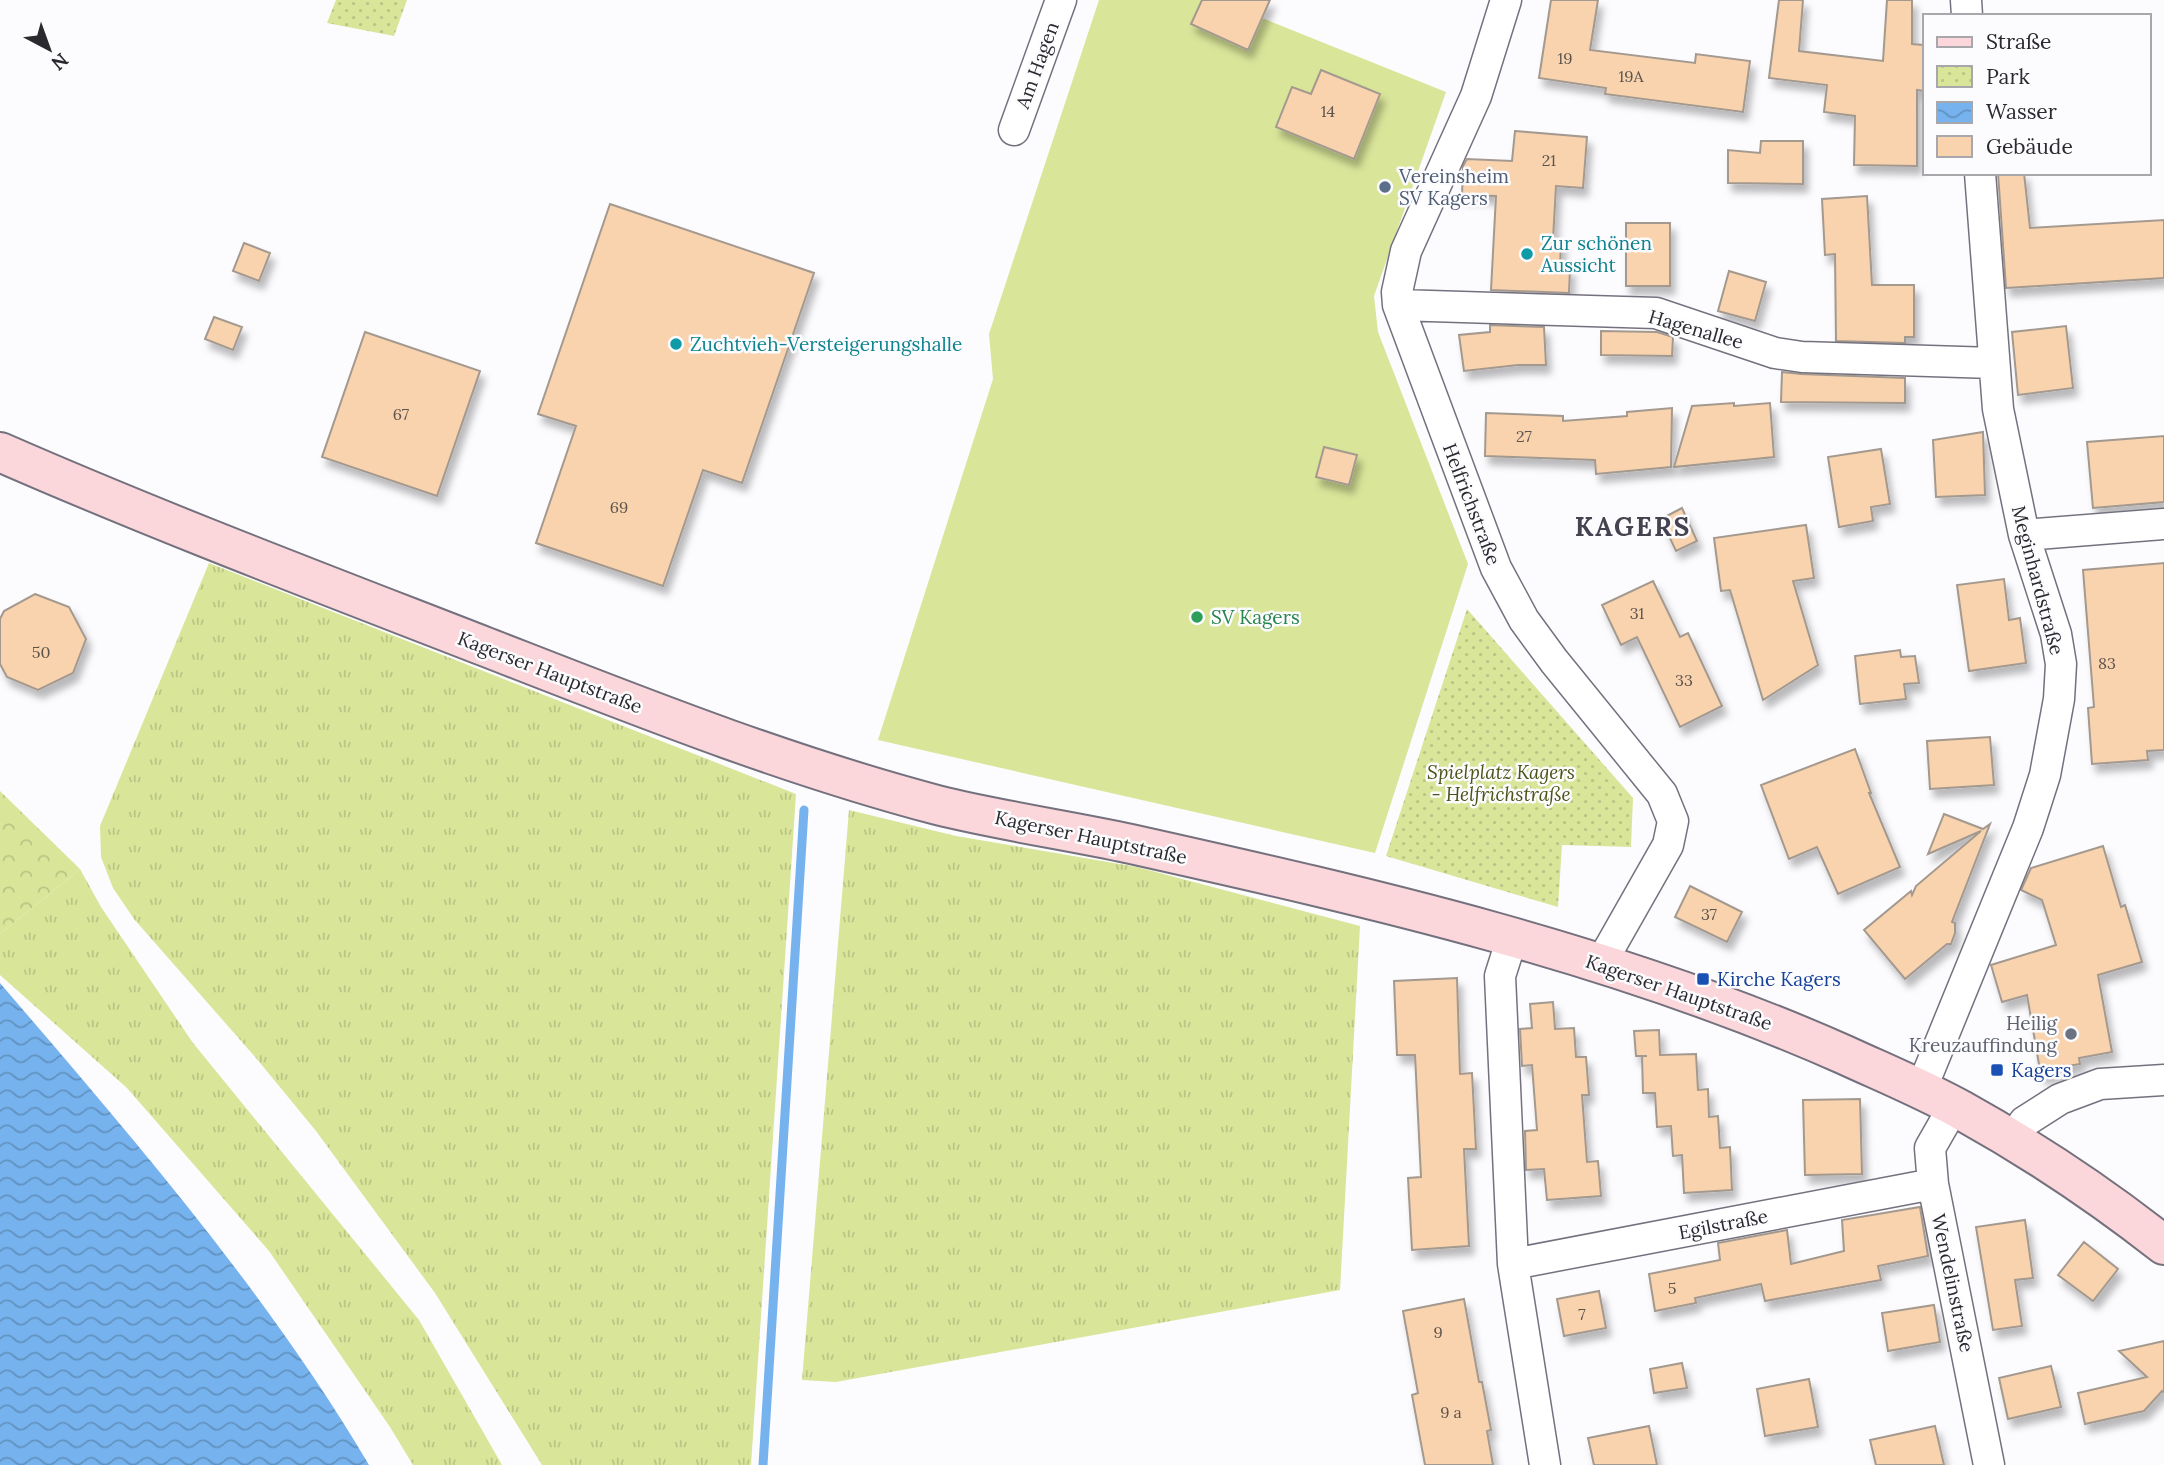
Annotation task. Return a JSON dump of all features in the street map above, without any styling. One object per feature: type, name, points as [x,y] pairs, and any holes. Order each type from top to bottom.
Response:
[{"type":"street","name":"Am Hagen","points":[[1014,130],[1061,0]]},
{"type":"street","name":"Helfrichstraße","points":[[1506,0],[1476,96],[1406,251],[1397,292],[1398,306],[1496,568],[1524,620],[1662,794],[1673,821],[1668,845],[1601,963]]},
{"type":"street","name":"Meginhardstraße","points":[[1938,1098],[2045,775],[2059,699],[2061,664],[2056,634],[2024,535],[1998,409],[1980,175]]},
{"type":"street","name":"Hagenallee","points":[[1398,306],[1656,313],[1775,353],[1802,357],[1993,363]]},
{"type":"street","name":"Kagerser Hauptstraße","points":[[0,452],[207,539],[700,730],[825,773],[943,806],[1126,843],[1372,900],[1601,963],[1748,1014],[1938,1098],[2012,1140],[2101,1196],[2164,1245]]},
{"type":"street","points":[[2024,535],[2164,524]]},
{"type":"street","points":[[1512,938],[1500,976],[1513,1264],[1545,1465]]},
{"type":"street","points":[[2012,1140],[2024,1122],[2060,1099],[2100,1084],[2164,1080]]},
{"type":"street","name":"Wendelinstraße","points":[[1938,1098],[1930,1148],[1933,1184],[1989,1465]]},
{"type":"street","name":"Egilstraße","points":[[1513,1264],[1933,1184]]},
{"type":"green space","points":[[336,0],[407,0],[394,36],[327,23]]},
{"type":"green space","points":[[1099,0],[1217,0],[1446,92],[1374,296],[1378,332],[1468,564],[1375,853],[878,740],[993,379],[989,334]]},
{"type":"green space","points":[[209,563],[796,794],[751,1465],[542,1465],[435,1293],[316,1131],[134,919],[113,888],[101,857],[100,826]]},
{"type":"green space","name":"Spielplatz Kagers - Helfrichstraße","points":[[1467,609],[1633,798],[1631,847],[1562,845],[1558,907],[1386,856]]},
{"type":"green space","points":[[0,791],[80,869],[0,934]]},
{"type":"green space","points":[[849,810],[956,836],[1137,867],[1360,926],[1340,1290],[836,1382],[802,1380]]},
{"type":"green space","points":[[80,869],[101,907],[193,1043],[419,1320],[502,1465],[413,1465],[390,1427],[269,1251],[127,1088],[0,975],[0,934]]},
{"type":"water","points":[[0,983],[147,1157],[242,1276],[329,1401],[369,1465],[0,1465]]},
{"type":"building","points":[[1202,0],[1270,0],[1248,50],[1191,24]]},
{"type":"building","points":[[1551,0],[1598,0],[1590,50],[1695,63],[1696,54],[1750,61],[1743,112],[1605,94],[1606,88],[1539,78]]},
{"type":"building","points":[[1779,0],[1803,0],[1799,51],[1883,61],[1887,0],[1912,0],[1912,44],[1923,45],[1923,91],[1917,90],[1917,166],[1854,165],[1855,116],[1824,112],[1827,85],[1769,78]]},
{"type":"building","name":"Vereinsheim SV Kagers","points":[[1321,70],[1380,94],[1354,159],[1276,127],[1292,87],[1311,94]]},
{"type":"building","points":[[1515,131],[1587,137],[1583,188],[1556,186],[1553,239],[1561,240],[1560,268],[1570,268],[1569,293],[1491,290],[1496,196],[1462,195],[1463,166],[1467,159],[1512,161]]},
{"type":"building","points":[[1761,141],[1803,141],[1803,184],[1728,183],[1728,150],[1760,153]]},
{"type":"building","points":[[1998,175],[2024,175],[2030,228],[2164,220],[2164,278],[2006,288]]},
{"type":"building","points":[[1867,196],[1872,285],[1914,285],[1914,337],[1905,337],[1905,343],[1836,341],[1835,254],[1825,255],[1822,199]]},
{"type":"building","name":"Zuchtvieh-Versteigerungshalle","points":[[610,204],[814,273],[742,483],[703,470],[663,586],[536,543],[576,426],[538,414]]},
{"type":"building","points":[[1626,223],[1670,223],[1670,286],[1626,286]]},
{"type":"building","points":[[244,243],[270,253],[259,281],[233,271]]},
{"type":"building","points":[[1729,271],[1766,282],[1755,321],[1718,311]]},
{"type":"building","points":[[214,317],[242,327],[233,350],[205,339]]},
{"type":"building","points":[[1490,325],[1544,327],[1546,365],[1464,371],[1459,335],[1490,332]]},
{"type":"building","points":[[2066,326],[2073,388],[2018,395],[2012,332]]},
{"type":"building","points":[[1601,331],[1657,332],[1673,337],[1672,356],[1601,355]]},
{"type":"building","points":[[365,332],[480,371],[437,496],[322,457]]},
{"type":"building","points":[[1782,372],[1905,378],[1905,403],[1781,402]]},
{"type":"building","points":[[1734,403],[1734,406],[1770,403],[1774,457],[1674,467],[1692,406]]},
{"type":"building","points":[[1672,408],[1671,467],[1596,474],[1595,460],[1485,456],[1486,413],[1563,416],[1563,421],[1627,416],[1627,412]]},
{"type":"building","points":[[1983,432],[1985,495],[1936,497],[1933,440]]},
{"type":"building","points":[[2164,436],[2164,502],[2093,508],[2087,442]]},
{"type":"building","points":[[1324,447],[1357,455],[1349,485],[1316,477]]},
{"type":"building","points":[[1881,449],[1890,504],[1871,507],[1873,521],[1839,527],[1828,457]]},
{"type":"building","points":[[1682,508],[1697,541],[1676,551],[1661,519]]},
{"type":"building","points":[[1806,525],[1814,578],[1793,581],[1818,665],[1763,700],[1730,590],[1721,591],[1714,538]]},
{"type":"building","points":[[2164,563],[2164,750],[2147,751],[2148,760],[2092,764],[2088,708],[2094,707],[2083,570]]},
{"type":"building","points":[[2004,579],[2009,620],[2020,618],[2026,663],[1969,671],[1957,585]]},
{"type":"building","points":[[1653,581],[1680,637],[1688,633],[1722,706],[1680,727],[1637,637],[1621,645],[1602,605]]},
{"type":"building","points":[[35,594],[69,607],[86,639],[73,673],[38,690],[7,677],[0,664],[0,619],[4,611]]},
{"type":"building","points":[[1900,650],[1901,657],[1915,656],[1919,683],[1904,684],[1906,699],[1860,704],[1855,656]]},
{"type":"building","points":[[1990,737],[1994,785],[1930,789],[1927,741]]},
{"type":"building","points":[[1855,749],[1869,793],[1900,867],[1838,894],[1817,847],[1789,859],[1761,785]]},
{"type":"building","points":[[1944,814],[1983,829],[1990,824],[1952,922],[1955,923],[1955,933],[1951,944],[1947,944],[1905,979],[1864,930],[1911,891],[1912,895],[1916,886],[1981,831],[1928,854]]},
{"type":"building","points":[[2103,846],[2121,907],[2125,905],[2142,962],[2098,975],[2112,1052],[2079,1058],[2080,1064],[2067,1066],[2068,1071],[2041,1076],[2027,995],[2002,1002],[1991,965],[2056,945],[2042,900],[2021,890],[2031,868]]},
{"type":"building","points":[[1690,886],[1742,912],[1727,942],[1675,917]]},
{"type":"building","points":[[1457,978],[1460,1074],[1472,1073],[1476,1149],[1464,1149],[1469,1246],[1412,1250],[1408,1178],[1421,1177],[1415,1055],[1397,1055],[1394,981]]},
{"type":"building","points":[[1553,1002],[1555,1029],[1574,1028],[1576,1057],[1586,1057],[1589,1095],[1582,1095],[1587,1162],[1598,1161],[1601,1196],[1547,1200],[1544,1169],[1526,1170],[1525,1131],[1537,1130],[1532,1065],[1522,1066],[1520,1029],[1532,1028],[1530,1004]]},
{"type":"building","points":[[1659,1030],[1660,1055],[1696,1054],[1698,1090],[1708,1089],[1709,1117],[1718,1116],[1720,1148],[1730,1147],[1732,1190],[1684,1193],[1682,1155],[1673,1156],[1671,1126],[1657,1127],[1655,1093],[1643,1093],[1642,1056],[1636,1056],[1634,1031]]},
{"type":"building","points":[[1860,1099],[1862,1174],[1805,1175],[1803,1100]]},
{"type":"building","points":[[1920,1207],[1928,1256],[1878,1266],[1881,1280],[1765,1301],[1761,1284],[1695,1298],[1696,1303],[1655,1311],[1649,1274],[1720,1260],[1718,1243],[1787,1230],[1791,1264],[1844,1251],[1842,1220]]},
{"type":"building","points":[[2025,1220],[2033,1278],[2015,1280],[2022,1326],[1993,1330],[1976,1227]]},
{"type":"building","points":[[2084,1242],[2118,1269],[2093,1301],[2058,1275]]},
{"type":"building","points":[[1599,1291],[1606,1328],[1564,1336],[1557,1299]]},
{"type":"building","points":[[1464,1299],[1491,1430],[1487,1431],[1493,1465],[1425,1465],[1412,1395],[1418,1393],[1403,1311]]},
{"type":"building","points":[[1934,1305],[1940,1342],[1888,1351],[1882,1313]]},
{"type":"building","points":[[2164,1341],[2164,1392],[2162,1391],[2144,1411],[2085,1424],[2078,1393],[2147,1377],[2119,1351]]},
{"type":"building","points":[[1682,1363],[1687,1388],[1654,1393],[1650,1369]]},
{"type":"building","points":[[2051,1366],[2061,1407],[2008,1419],[1999,1378]]},
{"type":"building","points":[[1809,1379],[1818,1427],[1765,1436],[1757,1389]]},
{"type":"building","points":[[1649,1426],[1657,1465],[1594,1465],[1588,1438]]},
{"type":"building","points":[[1935,1426],[1944,1465],[1876,1465],[1870,1440]]},
{"type":"waterway","points":[[763,1465],[804,810]]},
{"type":"place","name":"Vereinsheim SV Kagers","points":[[1385,187]]},
{"type":"place","name":"Zur schönen Aussicht","points":[[1527,254]]},
{"type":"place","name":"Zuchtvieh-Versteigerungshalle","points":[[676,344]]},
{"type":"place","name":"SV Kagers","points":[[1197,617]]},
{"type":"place","name":"Kirche Kagers","points":[[1703,979]]},
{"type":"place","name":"Heilig Kreuzauffindung","points":[[2071,1034]]},
{"type":"place","name":"Kagers","points":[[1997,1070]]},
{"type":"district","name":"KAGERS","points":[[1633,527]]}]
